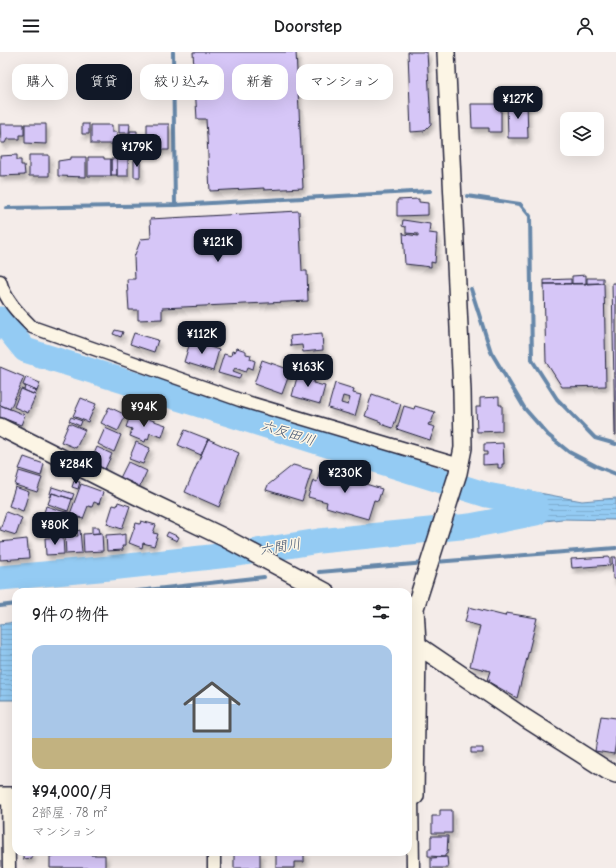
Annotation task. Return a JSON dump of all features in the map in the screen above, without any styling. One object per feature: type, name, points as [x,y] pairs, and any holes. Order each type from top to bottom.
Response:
[{"type":"street","points":[[412,796],[415,796],[412,641],[415,608],[459,469],[463,448],[462,392],[446,52]]},
{"type":"street","points":[[0,281],[2,289],[14,309],[32,327],[240,400],[459,469]]},
{"type":"street","points":[[0,427],[135,495],[223,537],[318,588]]},
{"type":"street","points":[[412,641],[525,718],[608,771],[616,774]]},
{"type":"street","points":[[8,796],[9,868]]},
{"type":"street","points":[[412,844],[413,868]]},
{"type":"street","points":[[214,856],[214,868]]},
{"type":"water","points":[[502,486],[582,501],[616,498],[616,520],[562,519],[503,526]]},
{"type":"water","points":[[12,622],[12,700],[0,700],[0,624]]},
{"type":"building","points":[[193,52],[296,52],[296,100],[298,100],[303,188],[264,190],[264,188],[210,191],[206,119],[197,119],[196,100],[224,100],[224,64],[194,64]]},
{"type":"building","points":[[408,52],[427,52],[431,124],[424,131],[411,132]]},
{"type":"building","points":[[507,103],[527,103],[528,138],[508,138]]},
{"type":"building","points":[[471,104],[501,104],[501,132],[489,132],[489,128],[472,128]]},
{"type":"building","points":[[0,124],[24,124],[24,135],[20,135],[20,139],[7,139],[5,143],[1,143]]},
{"type":"building","points":[[25,124],[46,124],[46,144],[25,143]]},
{"type":"building","points":[[82,124],[89,124],[89,134],[82,134]]},
{"type":"building","points":[[119,124],[130,124],[129,133],[119,133]]},
{"type":"building","points":[[147,124],[169,124],[169,150],[143,150],[143,139],[147,139]]},
{"type":"building","points":[[91,125],[112,125],[112,132],[117,132],[117,144],[91,144]]},
{"type":"building","points":[[130,131],[137,131],[137,140],[130,141]]},
{"type":"building","points":[[17,155],[17,160],[21,160],[21,165],[24,165],[25,175],[0,176],[0,156]]},
{"type":"building","points":[[29,155],[49,155],[49,176],[29,176]]},
{"type":"building","points":[[71,157],[86,157],[86,177],[58,176],[58,161],[71,159]]},
{"type":"building","points":[[88,157],[104,157],[104,159],[111,159],[111,176],[88,176]]},
{"type":"building","points":[[117,157],[128,157],[128,176],[117,176]]},
{"type":"building","points":[[111,159],[117,159],[117,175],[111,175]]},
{"type":"building","points":[[134,160],[140,160],[140,177],[134,177]]},
{"type":"building","points":[[419,199],[419,202],[428,203],[428,215],[397,216],[397,200]]},
{"type":"building","points":[[299,211],[302,271],[307,271],[308,301],[162,308],[162,319],[138,320],[138,310],[129,310],[127,279],[135,279],[134,257],[141,239],[151,238],[150,219]]},
{"type":"building","points":[[403,220],[430,224],[429,233],[437,234],[435,263],[431,262],[431,267],[405,264],[403,232],[404,234],[418,236],[418,234],[406,233],[406,227],[402,226]]},
{"type":"building","points":[[586,275],[586,284],[572,284],[572,276]]},
{"type":"building","points":[[587,278],[603,278],[603,283],[587,284]]},
{"type":"building","points":[[571,279],[571,284],[544,284],[544,280]]},
{"type":"building","points":[[604,283],[606,386],[562,387],[546,362],[544,284]]},
{"type":"building","points":[[612,283],[616,283],[616,435],[615,435]]},
{"type":"building","points":[[115,330],[123,332],[121,337],[113,334]]},
{"type":"building","points":[[134,333],[158,340],[154,352],[130,344]]},
{"type":"building","points":[[322,333],[323,350],[303,352],[302,345],[291,346],[290,336]]},
{"type":"building","points":[[191,339],[211,345],[210,347],[219,350],[213,371],[184,362]]},
{"type":"building","points":[[237,348],[246,351],[246,354],[251,355],[250,359],[255,361],[253,369],[248,367],[246,372],[235,368],[233,371],[241,374],[239,379],[218,373],[224,354],[231,356],[232,351],[235,352]]},
{"type":"building","points":[[262,360],[288,369],[286,375],[289,375],[282,394],[254,384]]},
{"type":"building","points":[[0,367],[24,377],[10,409],[0,405]]},
{"type":"building","points":[[299,370],[316,375],[313,383],[325,386],[320,404],[292,396]]},
{"type":"building","points":[[26,377],[40,383],[37,391],[23,385]]},
{"type":"building","points":[[335,383],[354,389],[353,393],[361,395],[355,416],[328,408]],"holes":[[[343,396],[350,398],[348,405],[341,403]]]},
{"type":"building","points":[[25,386],[37,391],[35,395],[24,390]]},
{"type":"building","points":[[21,389],[36,395],[28,413],[14,407]]},
{"type":"building","points":[[372,394],[401,404],[393,428],[365,416]]},
{"type":"building","points":[[499,397],[499,405],[502,405],[502,431],[477,432],[476,407],[480,407],[480,398]]},
{"type":"building","points":[[81,398],[96,404],[88,422],[73,416]]},
{"type":"building","points":[[0,405],[25,415],[21,425],[0,417]]},
{"type":"building","points":[[404,406],[414,409],[415,406],[435,412],[431,423],[428,425],[435,427],[430,440],[397,429]]},
{"type":"building","points":[[109,407],[126,415],[118,431],[101,423]]},
{"type":"building","points":[[131,413],[166,425],[162,437],[150,433],[148,440],[146,439],[145,442],[130,436],[132,429],[126,427]]},
{"type":"building","points":[[71,417],[82,421],[80,426],[69,421]]},
{"type":"building","points":[[69,423],[85,430],[76,448],[61,442]]},
{"type":"building","points":[[105,428],[121,435],[114,452],[98,444]]},
{"type":"building","points":[[185,430],[208,439],[201,455],[178,445]]},
{"type":"building","points":[[208,439],[239,453],[219,507],[185,492]]},
{"type":"building","points":[[136,442],[150,448],[143,464],[129,459]]},
{"type":"building","points":[[503,443],[504,464],[502,464],[502,468],[498,468],[498,464],[483,465],[483,455],[487,455],[487,452],[484,452],[484,444]]},
{"type":"building","points":[[97,447],[112,454],[105,469],[90,463]]},
{"type":"building","points":[[24,457],[44,464],[41,476],[19,469]]},
{"type":"building","points":[[128,462],[147,471],[138,490],[133,487],[135,484],[120,478]]},
{"type":"building","points":[[293,465],[312,470],[302,501],[266,490],[268,485]]},
{"type":"building","points":[[320,470],[382,489],[378,501],[374,500],[368,519],[326,507],[327,502],[308,497],[313,480],[317,482]]},
{"type":"building","points":[[19,471],[42,478],[37,492],[15,485]]},
{"type":"building","points":[[74,481],[80,482],[78,489],[72,487]]},
{"type":"building","points":[[81,484],[103,492],[99,504],[94,502],[92,507],[88,506],[83,519],[70,514]]},
{"type":"building","points":[[15,487],[29,492],[23,511],[9,506]]},
{"type":"building","points":[[52,487],[74,494],[72,499],[52,493],[51,497],[49,497]]},
{"type":"building","points":[[52,493],[72,499],[68,511],[48,504]]},
{"type":"building","points":[[118,502],[130,506],[122,529],[107,524],[113,505],[117,506]]},
{"type":"building","points":[[46,506],[65,512],[63,519],[52,522],[42,519]]},
{"type":"building","points":[[65,511],[71,513],[70,514],[81,518],[63,519]]},
{"type":"building","points":[[6,512],[22,518],[16,535],[0,530]]},
{"type":"building","points":[[141,521],[156,525],[153,533],[158,534],[154,546],[143,543],[142,548],[129,543],[136,523],[140,524]]},
{"type":"building","points":[[92,527],[99,527],[100,533],[92,534]]},
{"type":"building","points":[[80,530],[82,553],[66,554],[65,536],[78,536],[77,531]]},
{"type":"building","points":[[52,532],[61,532],[62,537],[52,538]]},
{"type":"building","points":[[168,532],[179,537],[177,541],[166,536]]},
{"type":"building","points":[[102,533],[103,551],[84,552],[83,534]]},
{"type":"building","points":[[125,534],[125,546],[122,546],[123,550],[107,551],[106,535]]},
{"type":"building","points":[[63,537],[64,554],[46,555],[45,538]]},
{"type":"building","points":[[27,539],[29,558],[0,560],[0,542]]},
{"type":"building","points":[[610,557],[610,565],[572,568],[571,559]]},
{"type":"building","points":[[612,557],[616,557],[616,579],[613,579]]},
{"type":"building","points":[[469,607],[505,616],[506,613],[537,618],[517,698],[489,682],[490,680],[487,680],[490,671],[470,666],[480,626],[465,622]]},
{"type":"building","points":[[601,716],[616,718],[616,742],[614,754],[595,751]]},
{"type":"building","points":[[471,748],[483,748],[483,753],[471,753]]},
{"type":"building","points":[[440,810],[452,810],[452,833],[432,833],[432,816],[440,816]]},
{"type":"building","points":[[431,836],[448,836],[447,854],[445,854],[445,857],[428,856],[428,849],[431,849]]},
{"type":"building","points":[[23,856],[32,856],[32,858],[23,859]]},
{"type":"building","points":[[50,856],[105,856],[105,868],[50,868]]},
{"type":"building","points":[[234,856],[260,856],[260,868],[234,868]]},
{"type":"building","points":[[276,856],[304,856],[304,862],[294,862],[294,868],[276,868]]},
{"type":"building","points":[[447,857],[448,868],[431,868],[431,858]]},
{"type":"waterway","points":[[173,52],[175,205],[430,191]]},
{"type":"waterway","points":[[467,196],[520,204],[530,216],[532,360],[557,399],[595,438],[616,444]]},
{"type":"waterway","points":[[7,208],[175,205]]},
{"type":"waterway","points":[[471,289],[491,352],[525,409],[548,435],[569,452],[596,466],[616,474]]},
{"type":"waterway","name":"六反田川","points":[[0,319],[25,350],[487,495],[535,504]]},
{"type":"waterway","name":"六間川","points":[[0,578],[238,554],[319,541],[470,526],[536,513]]},
{"type":"waterway","points":[[435,562],[616,548]]},
{"type":"waterway","points":[[319,572],[426,563]]},
{"type":"waterway","points":[[165,588],[264,577]]},
{"type":"waterway","points":[[0,606],[12,604]]}]
